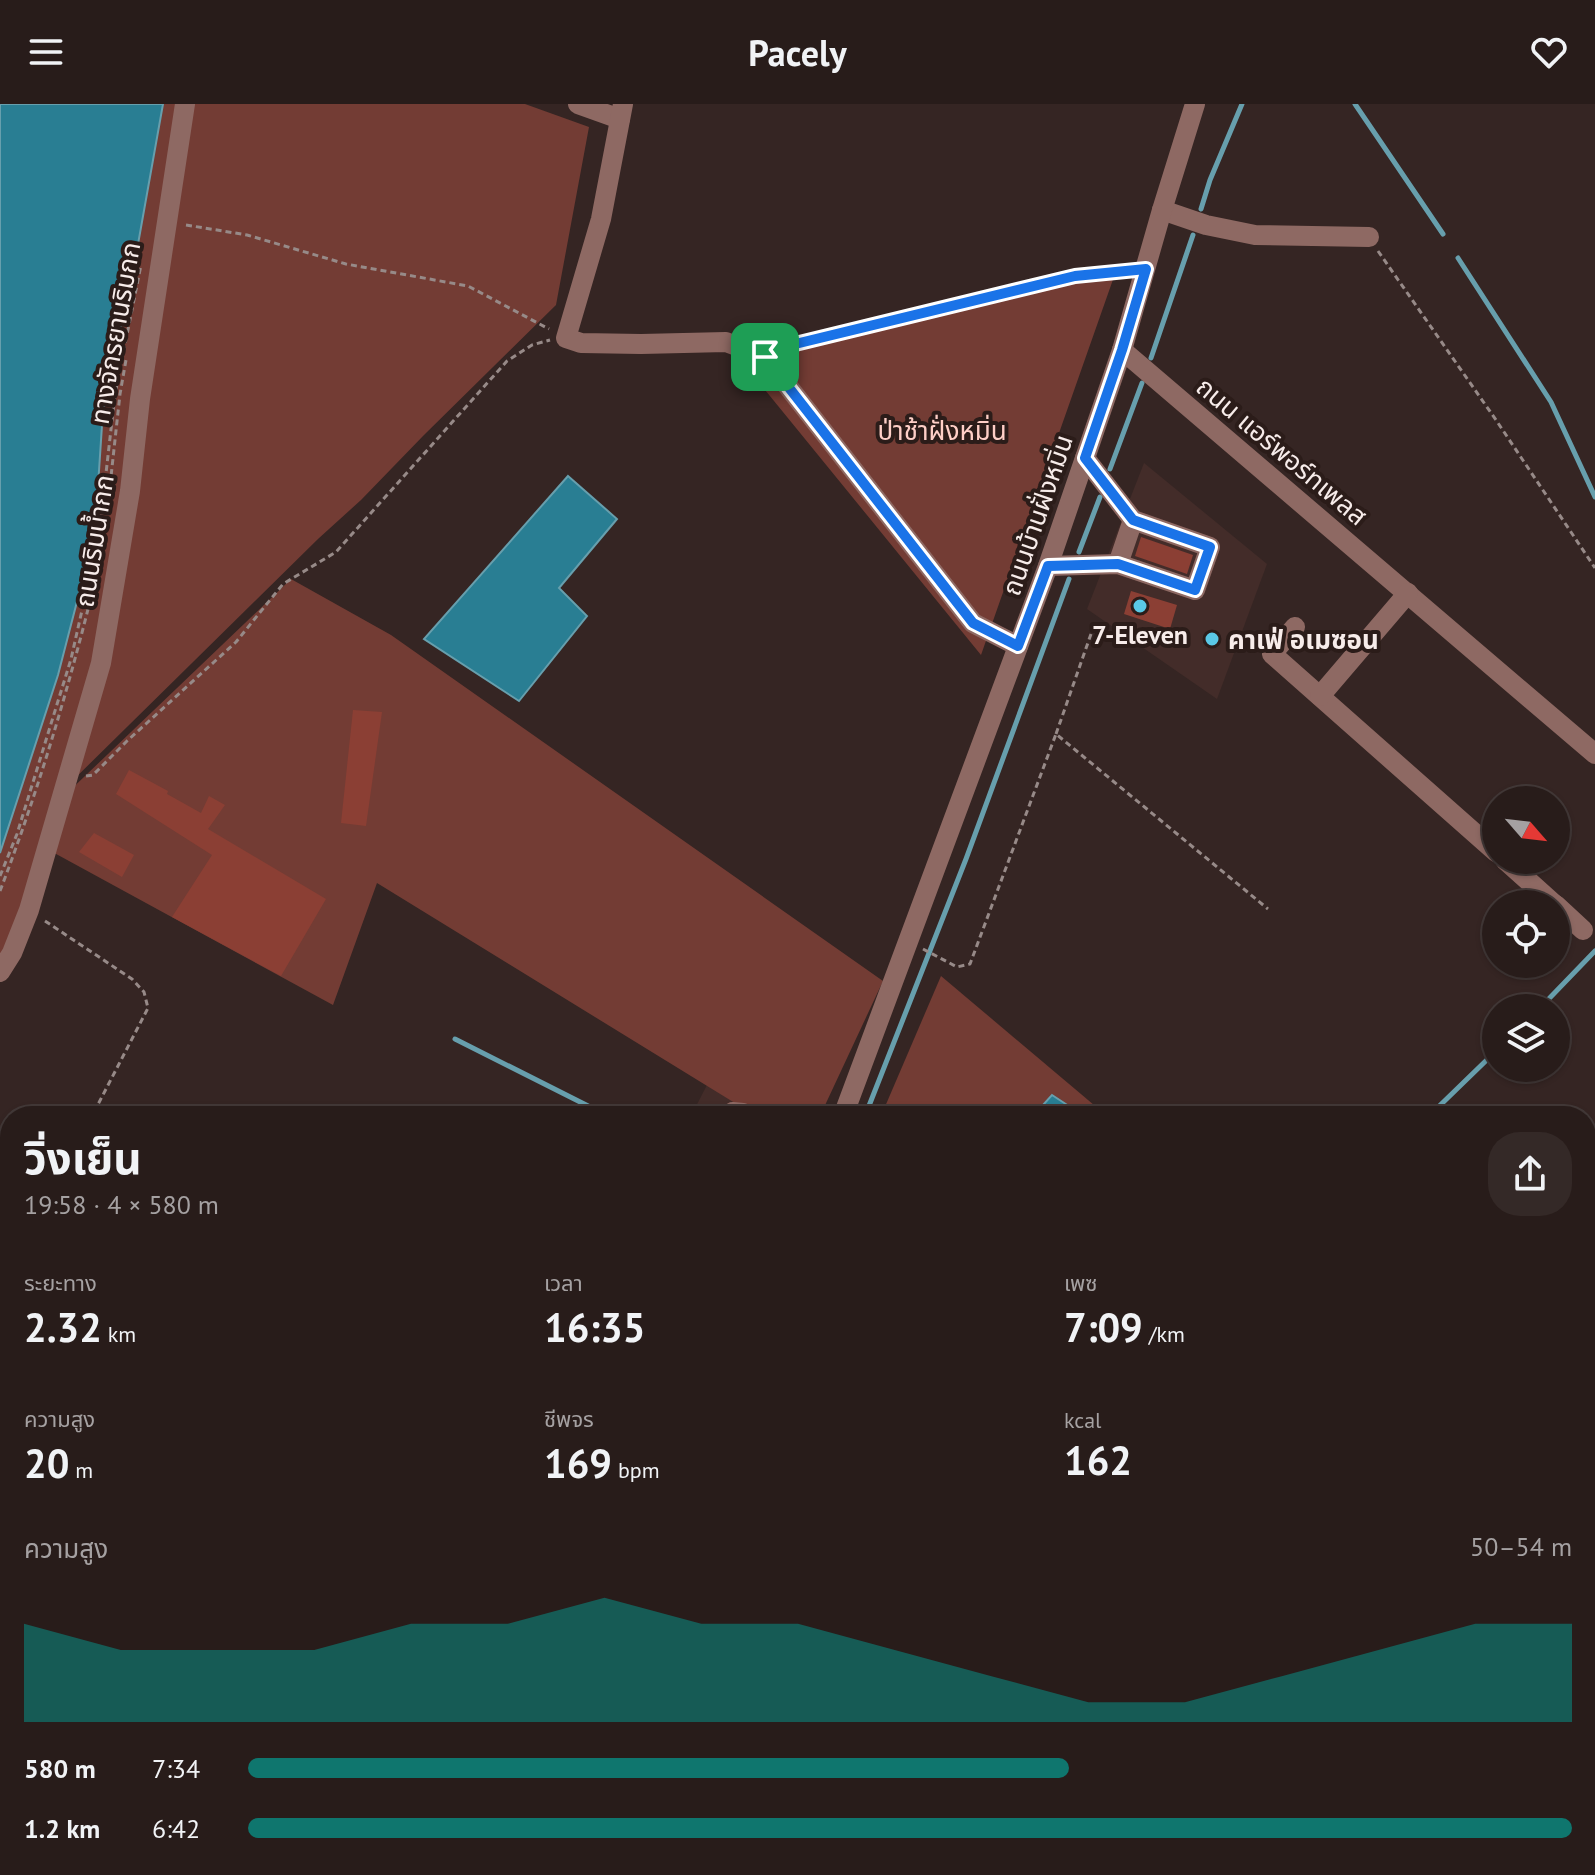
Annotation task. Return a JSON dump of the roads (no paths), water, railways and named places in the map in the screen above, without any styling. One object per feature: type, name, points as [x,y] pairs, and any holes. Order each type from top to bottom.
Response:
[{"type":"street","name":"ถนนริมน้ำกก","points":[[0,972],[12,953],[29,910],[101,663],[130,491],[140,399],[185,104]]},
{"type":"street","points":[[578,104],[621,111],[601,219],[566,338],[581,343],[726,342],[765,357],[973,623],[1018,646]]},
{"type":"street","name":"ถนนบ้านฝั่งหมิ่น","points":[[847,1106],[1048,566],[1122,350],[1195,104]]},
{"type":"street","points":[[1162,210],[1206,225],[1255,235],[1369,237]]},
{"type":"street","name":"ถนน แอร์พอร์ทเพลส","points":[[1122,350],[1595,754]]},
{"type":"street","points":[[1048,566],[1118,564],[1195,590],[1210,547],[1133,520],[1085,458]]},
{"type":"street","points":[[1118,564],[1133,520]]},
{"type":"street","points":[[1320,696],[1408,593]]},
{"type":"street","points":[[1295,627],[1272,654],[1482,840]]},
{"type":"street","points":[[1521,874],[1538,890]]},
{"type":"street","points":[[1570,918],[1583,930]]},
{"type":"water","points":[[0,104],[163,104],[135,261],[103,410],[95,532],[58,675],[0,853]]},
{"type":"water","points":[[568,476],[617,519],[559,588],[587,616],[519,701],[424,639]]},
{"type":"water","points":[[1052,1095],[1069,1106],[1042,1106]]},
{"type":"waterway","points":[[1201,209],[1242,104]]},
{"type":"waterway","points":[[1355,104],[1443,234]]},
{"type":"waterway","points":[[1151,358],[1193,235]]},
{"type":"waterway","points":[[1458,258],[1551,402],[1595,497]]},
{"type":"waterway","points":[[1110,469],[1142,383]]},
{"type":"waterway","points":[[1079,552],[1100,497]]},
{"type":"waterway","points":[[869,1106],[966,859],[1069,579]]},
{"type":"waterway","points":[[1554,994],[1595,951]]},
{"type":"waterway","points":[[455,1039],[588,1106]]},
{"type":"waterway","points":[[1439,1106],[1482,1065]]},
{"type":"place","name":"7-Eleven","points":[[1140,606]]},
{"type":"place","name":"คาเฟ่ อเมซอน","points":[[1212,639]]},
{"type":"park label","name":"ป่าช้าฝั่งหมิ่น","points":[[942,430]]}]
